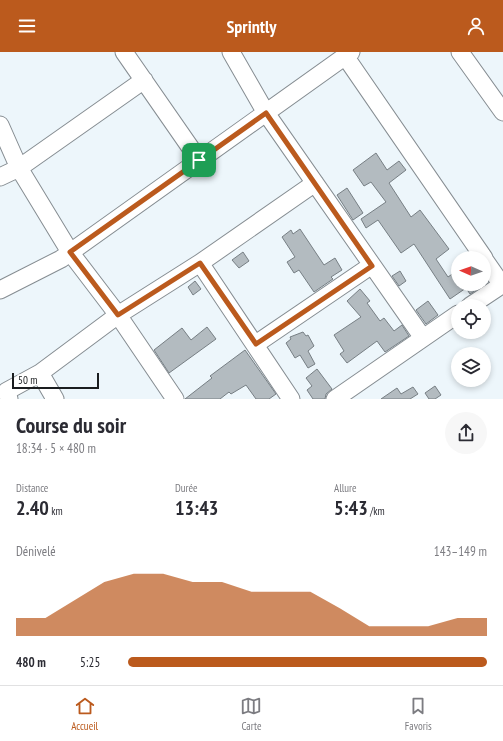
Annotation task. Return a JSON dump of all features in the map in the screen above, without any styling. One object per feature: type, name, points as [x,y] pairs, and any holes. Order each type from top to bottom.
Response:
[{"type":"street","points":[[124,52],[199,160]]},
{"type":"street","points":[[231,52],[266,113],[423,338]]},
{"type":"street","points":[[460,52],[503,112]]},
{"type":"street","points":[[0,290],[61,259],[348,54],[479,251]]},
{"type":"street","points":[[0,177],[19,168],[144,80]]},
{"type":"street","points":[[0,125],[19,168],[70,252],[118,315],[175,399]]},
{"type":"street","points":[[9,399],[7,391],[40,373],[118,315],[200,263],[315,183]]},
{"type":"street","points":[[200,263],[256,344],[291,399]]},
{"type":"street","points":[[256,344],[372,266]]},
{"type":"street","points":[[480,299],[502,284],[491,268]]},
{"type":"street","points":[[335,399],[451,319]]},
{"type":"street","points":[[40,373],[54,399]]},
{"type":"building","points":[[376,153],[387,170],[399,161],[406,170],[389,183],[411,217],[420,210],[449,249],[436,259],[448,277],[451,275],[451,291],[462,291],[450,299],[414,244],[401,253],[378,220],[366,228],[361,219],[386,202],[371,182],[364,186],[353,170]]},
{"type":"building","points":[[347,188],[363,213],[353,220],[337,195]]},
{"type":"building","points":[[300,229],[324,265],[335,258],[342,270],[331,277],[333,279],[314,292],[299,270],[294,273],[287,262],[295,257],[282,237],[291,230],[293,234]]},
{"type":"building","points":[[243,252],[249,261],[239,268],[232,260]]},
{"type":"building","points":[[400,271],[406,281],[399,286],[392,276]]},
{"type":"building","points":[[195,281],[201,289],[193,295],[188,287]]},
{"type":"building","points":[[360,289],[370,301],[367,303],[380,321],[384,318],[394,331],[402,325],[409,336],[385,352],[377,341],[347,363],[340,354],[344,351],[334,335],[361,317],[347,301]]},
{"type":"building","points":[[428,301],[438,315],[426,324],[416,310]]},
{"type":"building","points":[[207,327],[216,339],[169,373],[154,350],[182,328],[191,340]]},
{"type":"building","points":[[303,332],[306,336],[308,335],[314,346],[308,351],[315,364],[308,368],[300,355],[295,358],[286,343],[291,339],[290,337]]},
{"type":"building","points":[[245,350],[276,394],[269,399],[256,399],[246,385],[231,394],[229,392],[220,399],[185,399],[212,378],[210,376]]},
{"type":"building","points":[[317,369],[332,389],[326,394],[325,399],[313,399],[307,390],[312,386],[306,378]]},
{"type":"building","points":[[435,386],[441,395],[435,399],[429,399],[425,393]]},
{"type":"building","points":[[413,387],[418,394],[410,399],[381,399],[397,388],[401,394]]},
{"type":"route","points":[[266,113],[372,266],[256,344],[200,263],[118,315],[70,252],[199,160],[266,113]]}]
